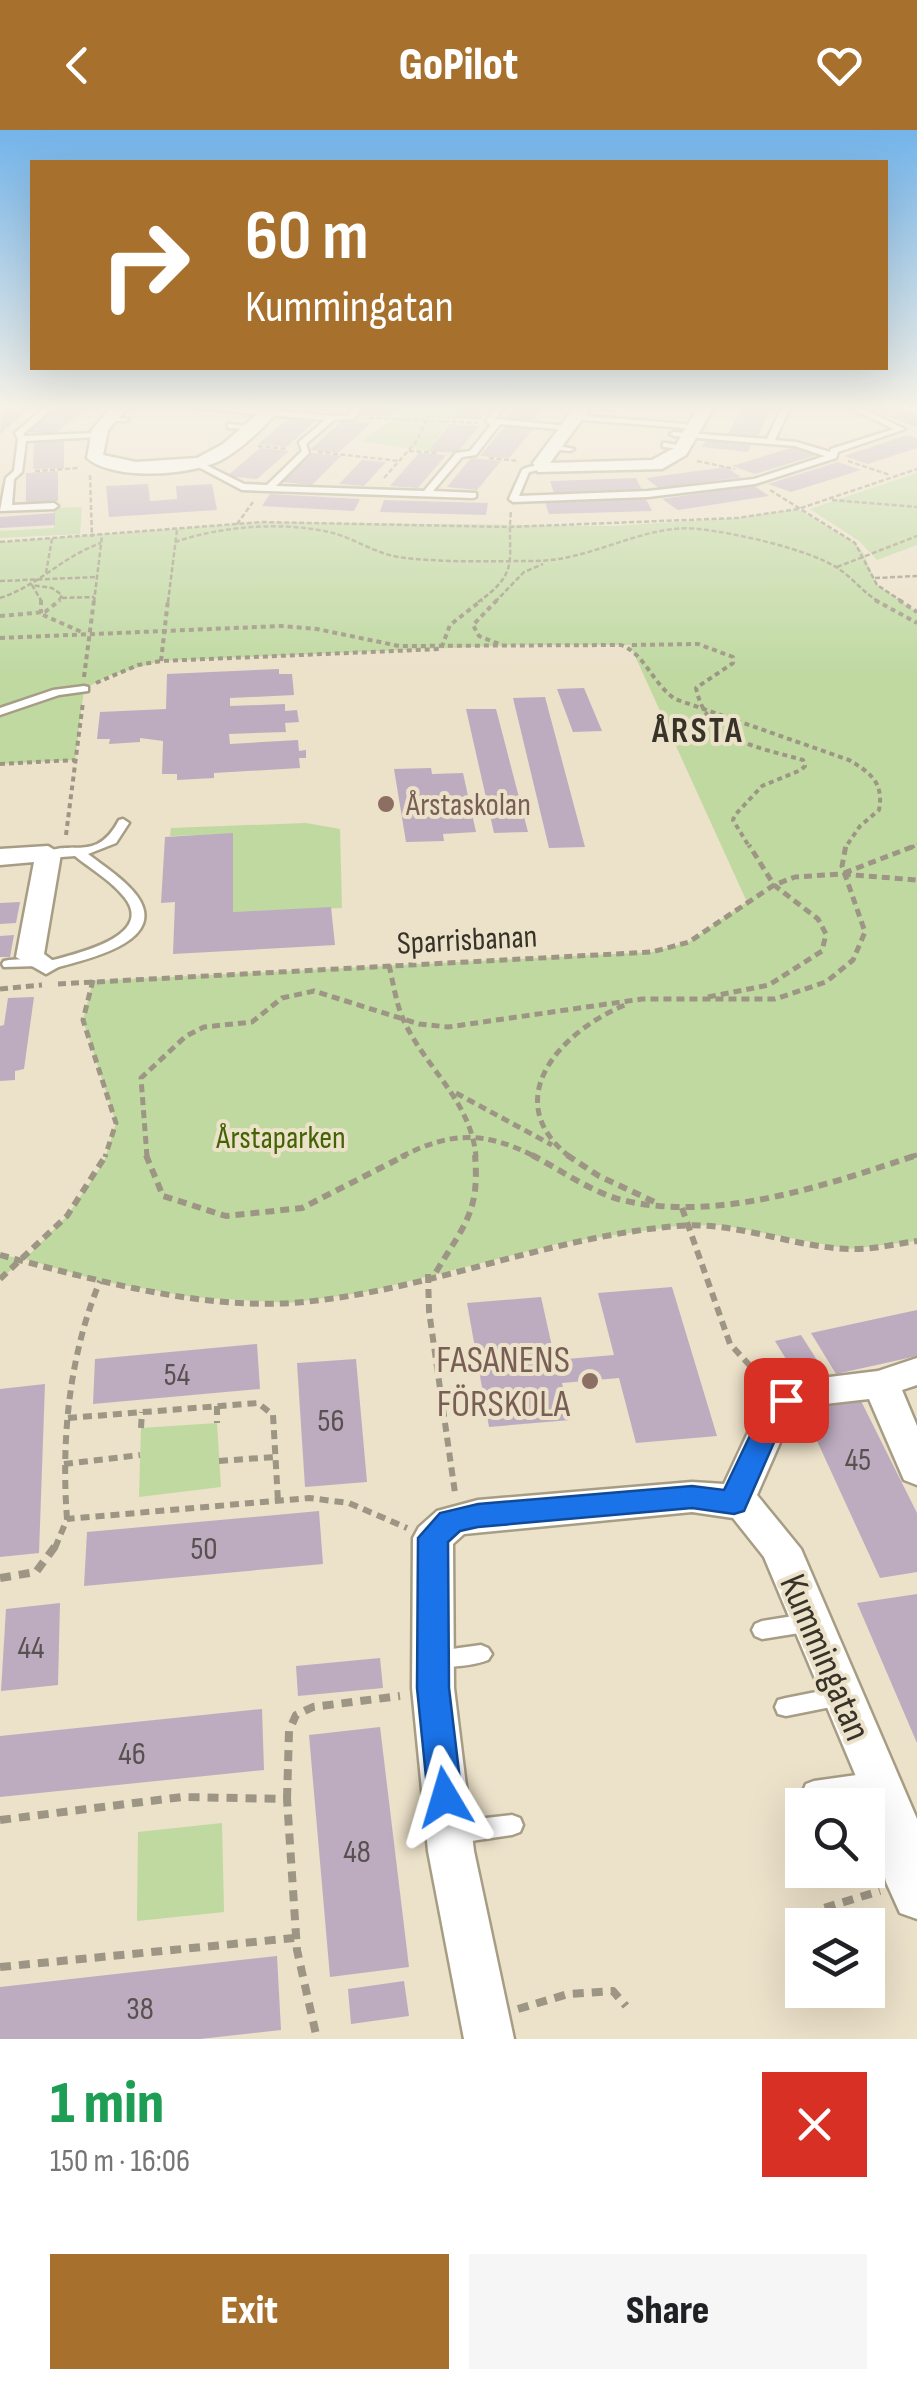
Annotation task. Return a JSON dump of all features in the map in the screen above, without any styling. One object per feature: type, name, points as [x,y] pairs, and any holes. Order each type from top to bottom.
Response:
[{"type":"street","points":[[0,857],[63,854]]},
{"type":"street","points":[[43,964],[30,956],[25,928],[31,895],[63,854]]},
{"type":"street","points":[[487,2027],[449,1834],[433,1673],[447,1529],[692,1497],[734,1503],[779,1404],[841,1387],[881,1384],[917,1372]]},
{"type":"street","points":[[881,1384],[917,1470]]},
{"type":"street","name":"Kummingatan","points":[[734,1503],[747,1508],[781,1549],[878,1782],[907,1827],[913,1889]]},
{"type":"lane","points":[[514,496],[513,499],[592,496]]},
{"type":"lane","points":[[4,508],[54,506]]},
{"type":"lane","points":[[0,712],[57,692],[84,689]]},
{"type":"lane","points":[[63,854],[110,844],[122,830],[122,824]]},
{"type":"lane","points":[[9,964],[43,964],[80,956],[118,943],[132,933],[138,918],[128,896],[63,854]]},
{"type":"lane","points":[[762,1630],[812,1622]]},
{"type":"lane","points":[[433,1673],[481,1654]]},
{"type":"lane","points":[[786,1706],[843,1696]]},
{"type":"lane","points":[[835,1788],[878,1782]]},
{"type":"lane","points":[[449,1834],[512,1825]]},
{"type":"path","points":[[92,496],[92,536]]},
{"type":"path","points":[[46,573],[74,552],[102,539],[176,530],[262,522],[508,528],[664,524],[798,509],[835,496]]},
{"type":"path","points":[[506,580],[512,562],[508,528],[513,499]]},
{"type":"path","points":[[824,500],[855,499],[917,507]]},
{"type":"path","points":[[798,509],[836,528],[865,557],[876,586],[917,612]]},
{"type":"path","points":[[664,524],[668,529]]},
{"type":"path","points":[[175,542],[206,530],[298,528],[334,533],[392,556],[436,562],[550,562]]},
{"type":"path","points":[[84,689],[125,670],[161,661],[441,650],[449,624],[506,580],[550,562],[608,549],[668,529],[764,541],[838,567],[870,597],[917,623]]},
{"type":"path","points":[[161,661],[176,530]]},
{"type":"path","points":[[0,542],[92,536],[102,539]]},
{"type":"path","points":[[838,567],[917,536]]},
{"type":"path","points":[[0,598],[42,580],[52,539]]},
{"type":"path","points":[[63,854],[102,539]]},
{"type":"path","points":[[516,646],[483,640],[473,625],[524,572]]},
{"type":"path","points":[[874,578],[917,576]]},
{"type":"path","points":[[0,582],[97,578]]},
{"type":"path","points":[[32,585],[52,588],[62,598],[94,597]]},
{"type":"path","points":[[32,585],[43,604],[40,614]]},
{"type":"path","points":[[0,616],[40,614],[53,610],[62,598]]},
{"type":"path","points":[[40,614],[88,635]]},
{"type":"path","points":[[0,638],[280,626],[317,629],[399,646],[707,646],[733,657],[733,664],[696,688],[710,725],[734,739],[803,760],[805,766],[799,772],[768,782],[736,811],[732,820],[774,885],[818,919],[826,934],[822,951],[781,983],[746,992],[635,1001],[448,1027],[403,1019],[314,991],[282,998],[252,1022],[204,1027],[186,1036],[141,1078],[145,1153],[163,1196],[226,1216],[302,1208],[434,1140],[474,1136],[511,1144],[616,1199],[666,1208],[794,1195],[917,1155]]},
{"type":"path","points":[[621,645],[633,648],[644,660],[655,684],[675,699],[849,760],[871,773],[882,793],[879,810],[856,827],[841,852],[841,874],[858,906],[865,932],[853,960],[826,982],[775,998],[729,1002],[685,998]]},
{"type":"path","points":[[0,764],[76,760]]},
{"type":"path","points":[[841,874],[917,845]]},
{"type":"path","name":"Sparrisbanan","points":[[0,989],[93,980],[652,952],[689,942],[774,885],[795,876],[841,874],[917,880]]},
{"type":"path","points":[[0,1279],[67,1216],[104,1162],[116,1123],[84,1020],[93,980],[90,963],[80,956]]},
{"type":"path","points":[[67,1520],[309,1498],[349,1503],[447,1529],[428,1311],[432,1273],[472,1213],[478,1190],[474,1136],[452,1091],[403,1019],[389,965]]},
{"type":"path","points":[[559,1149],[544,1133],[535,1110],[534,1089],[580,1029],[635,1001]]},
{"type":"path","points":[[452,1091],[666,1208]]},
{"type":"path","points":[[682,1208],[730,1344],[786,1400]]},
{"type":"path","points":[[0,1255],[100,1281],[193,1297],[290,1302],[366,1292],[560,1242],[688,1226],[720,1225],[848,1249],[917,1241]]},
{"type":"path","points":[[0,1578],[36,1572],[55,1548],[67,1520],[63,1464],[68,1418],[81,1326],[100,1281]]},
{"type":"path","points":[[68,1418],[258,1403],[273,1415],[278,1501]]},
{"type":"path","points":[[217,1406],[217,1423]]},
{"type":"path","points":[[141,1428],[142,1412]]},
{"type":"path","points":[[63,1464],[140,1455]]},
{"type":"path","points":[[219,1461],[275,1457]]},
{"type":"path","points":[[316,2039],[294,1938],[287,1799],[289,1731],[296,1715],[313,1707],[383,1700],[433,1673]]},
{"type":"path","points":[[0,1820],[189,1798],[259,1794],[287,1799]]},
{"type":"path","points":[[824,1908],[913,1889]]},
{"type":"path","points":[[0,1966],[294,1938]]},
{"type":"path","points":[[487,2027],[596,1989],[614,1991],[626,2006]]},
{"type":"green space","points":[[848,496],[917,496],[917,545],[877,560],[859,541],[810,509]]},
{"type":"green space","points":[[82,507],[80,534],[0,538],[0,531],[54,528],[54,508]]},
{"type":"green space","name":"Årstaparken","points":[[798,509],[855,543],[877,585],[917,612],[917,1241],[849,1249],[721,1225],[677,1226],[561,1243],[366,1292],[289,1303],[193,1297],[100,1281],[25,1259],[67,1216],[104,1162],[116,1123],[83,1020],[93,981],[652,952],[689,942],[747,902],[630,645],[516,645],[161,661],[111,675],[84,689],[75,760],[0,764],[0,542],[262,522],[613,526],[737,518]]},
{"type":"green space","points":[[306,823],[340,829],[342,908],[233,912],[233,834],[170,836],[171,828]]},
{"type":"green space","points":[[0,1255],[25,1259],[0,1279]]},
{"type":"green space","points":[[217,1423],[221,1487],[139,1497],[141,1428]]},
{"type":"green space","points":[[222,1823],[224,1912],[137,1921],[138,1832]]},
{"type":"building","points":[[26,496],[58,496],[58,501],[26,503]]},
{"type":"building","points":[[107,496],[149,496],[150,501],[214,496],[217,510],[109,517]]},
{"type":"building","points":[[269,496],[360,499],[354,511],[262,506]]},
{"type":"building","points":[[681,496],[768,496],[678,510],[662,499]]},
{"type":"building","points":[[646,499],[652,511],[549,514],[545,502]]},
{"type":"building","points":[[384,500],[488,503],[486,515],[380,512]]},
{"type":"building","points":[[55,513],[55,525],[0,528],[0,517]]},
{"type":"building","points":[[279,669],[279,674],[292,674],[294,695],[230,698],[230,706],[285,704],[285,711],[297,710],[299,722],[285,723],[286,732],[229,734],[230,744],[298,740],[299,751],[306,750],[306,758],[299,758],[300,768],[214,773],[214,778],[177,780],[177,774],[162,774],[163,741],[140,738],[140,742],[109,744],[110,739],[97,739],[100,712],[166,709],[167,674]]},
{"type":"building","points":[[584,688],[602,731],[573,732],[557,689]]},
{"type":"building","points":[[545,697],[585,847],[549,848],[513,698]]},
{"type":"building","points":[[466,709],[496,709],[528,832],[494,833]]},
{"type":"building","points":[[431,768],[432,774],[463,773],[476,832],[443,834],[444,841],[406,842],[394,769]]},
{"type":"building","points":[[233,833],[233,912],[331,907],[335,945],[173,954],[175,902],[161,903],[165,837]]},
{"type":"building","points":[[20,902],[16,923],[0,924],[0,903]]},
{"type":"building","points":[[14,935],[10,957],[0,957],[0,936]]},
{"type":"building","points":[[34,997],[24,1069],[15,1071],[15,1080],[0,1081],[0,1026],[4,1025],[8,998]]},
{"type":"building","name":"FASANENS FÖRSKOLA","points":[[672,1287],[717,1436],[636,1443],[619,1378],[562,1383],[570,1420],[489,1427],[467,1303],[541,1297],[555,1360],[614,1355],[598,1293]]},
{"type":"building","points":[[917,1310],[917,1356],[836,1374],[811,1333]]},
{"type":"building","points":[[801,1335],[824,1371],[797,1377],[775,1341]]},
{"type":"building","points":[[257,1344],[260,1389],[93,1404],[95,1359]]},
{"type":"building","points":[[356,1359],[367,1482],[305,1487],[297,1363]]},
{"type":"building","points":[[45,1384],[39,1553],[0,1557],[0,1389]]},
{"type":"building","points":[[859,1397],[917,1513],[917,1572],[880,1578],[801,1406]]},
{"type":"building","points":[[319,1511],[323,1564],[84,1586],[87,1532]]},
{"type":"building","points":[[917,1594],[917,1743],[857,1603]]},
{"type":"building","points":[[60,1603],[58,1685],[1,1691],[6,1609]]},
{"type":"building","points":[[380,1658],[383,1688],[298,1696],[296,1666]]},
{"type":"building","points":[[262,1709],[264,1770],[0,1797],[0,1736]]},
{"type":"building","points":[[380,1727],[409,1967],[330,1977],[309,1735]]},
{"type":"building","points":[[277,1956],[281,2030],[200,2039],[0,2039],[0,1987]]},
{"type":"building","points":[[404,1981],[409,2016],[351,2024],[348,1989]]},
{"type":"place","name":"Årstaskolan","points":[[386,804]]},
{"type":"place","name":"FASANENS FÖRSKOLA","points":[[590,1381]]},
{"type":"district","name":"ÅRSTA","points":[[698,730]]},
{"type":"route","points":[[445,1797],[433,1688],[433,1538],[450,1522],[478,1516],[692,1497],[734,1503],[764,1431],[779,1404],[786,1400]]}]
